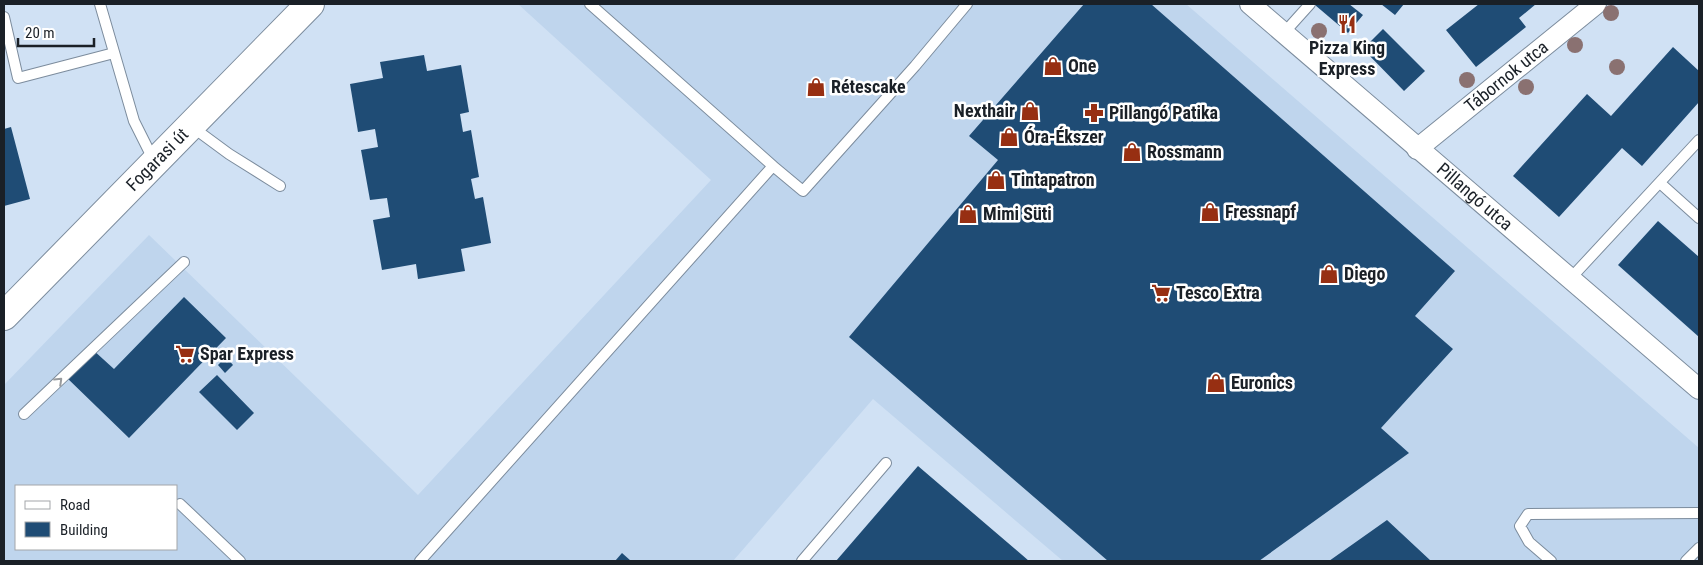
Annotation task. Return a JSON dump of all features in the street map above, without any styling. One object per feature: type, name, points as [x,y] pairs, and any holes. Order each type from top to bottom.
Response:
[{"type":"main road","name":"Fogarasi út","points":[[4,316],[310,4]]},
{"type":"street","name":"Pillangó utca","points":[[1250,4],[1699,389]]},
{"type":"street","name":"Tábornok utca","points":[[1417,149],[1596,4]]},
{"type":"lane","points":[[100,4],[134,121],[154,162]]},
{"type":"lane","points":[[590,4],[773,166],[804,191],[967,4]]},
{"type":"lane","points":[[1283,34],[1310,4]]},
{"type":"lane","points":[[4,17],[18,78],[114,53]]},
{"type":"lane","points":[[190,126],[229,154],[280,186]]},
{"type":"lane","points":[[1570,279],[1699,140]]},
{"type":"lane","points":[[420,561],[773,166]]},
{"type":"lane","points":[[1660,183],[1699,218]]},
{"type":"lane","points":[[24,414],[184,262]]},
{"type":"lane","points":[[802,561],[886,463]]},
{"type":"lane","points":[[180,504],[240,561]]},
{"type":"lane","points":[[1551,561],[1528,542],[1520,526],[1528,514],[1699,512]]},
{"type":"lane","points":[[1686,561],[1699,548]]},
{"type":"shaded area","points":[[518,4],[1186,4],[1699,448],[1699,561],[1063,561],[873,399],[733,561],[4,561],[4,385],[149,235],[418,495],[711,180]]},
{"type":"building","name":"Tesco Extra","points":[[1084,4],[1151,4],[1455,271],[1415,316],[1453,349],[1381,428],[1409,453],[1259,561],[1108,561],[849,337],[998,160],[969,136]]},
{"type":"building","name":"Pizza King Express","points":[[1316,4],[1349,4],[1363,15],[1348,33]]},
{"type":"building","points":[[1381,4],[1404,4],[1395,15]]},
{"type":"building","points":[[1479,4],[1536,4],[1519,18],[1526,27],[1476,67],[1446,30]]},
{"type":"building","points":[[1383,29],[1425,71],[1404,91],[1363,49]]},
{"type":"building","points":[[1673,47],[1699,71],[1699,102],[1642,166],[1622,148],[1559,217],[1513,176],[1587,94],[1611,116]]},
{"type":"building","points":[[424,55],[427,71],[461,65],[469,112],[460,114],[463,132],[471,130],[479,177],[471,179],[475,199],[483,197],[491,243],[461,249],[465,271],[418,279],[416,264],[382,270],[373,220],[390,217],[387,198],[370,200],[361,150],[378,147],[375,129],[358,132],[350,84],[383,78],[380,62]]},
{"type":"building","points":[[11,127],[30,199],[4,206],[4,129]]},
{"type":"building","points":[[1658,221],[1699,257],[1699,337],[1618,265]]},
{"type":"building","points":[[184,297],[226,338],[129,438],[65,376],[92,349],[114,369]]},
{"type":"building","points":[[226,357],[233,365],[225,373],[218,365]]},
{"type":"building","points":[[217,375],[254,413],[237,430],[199,392]]},
{"type":"building","points":[[918,466],[1029,561],[836,561]]},
{"type":"building","points":[[1387,520],[1431,561],[1329,561]]},
{"type":"building","points":[[622,553],[631,561],[615,561]]},
{"type":"place","name":"Pizza King Express","points":[[1347,24]]},
{"type":"place","name":"One","points":[[1053,66]]},
{"type":"place","name":"Rétescake","points":[[816,87]]},
{"type":"place","name":"Nexthair","points":[[1030,111]]},
{"type":"place","name":"Pillangó Patika","points":[[1094,113]]},
{"type":"place","name":"Óra-Ékszer","points":[[1009,137]]},
{"type":"place","name":"Rossmann","points":[[1132,152]]},
{"type":"place","name":"Tintapatron","points":[[996,180]]},
{"type":"place","name":"Fressnapf","points":[[1210,212]]},
{"type":"place","name":"Mimi Süti","points":[[968,214]]},
{"type":"place","name":"Diego","points":[[1329,274]]},
{"type":"place","name":"Tesco Extra","points":[[1161,293]]},
{"type":"place","name":"Spar Express","points":[[185,354]]},
{"type":"place","name":"Euronics","points":[[1216,383]]}]
